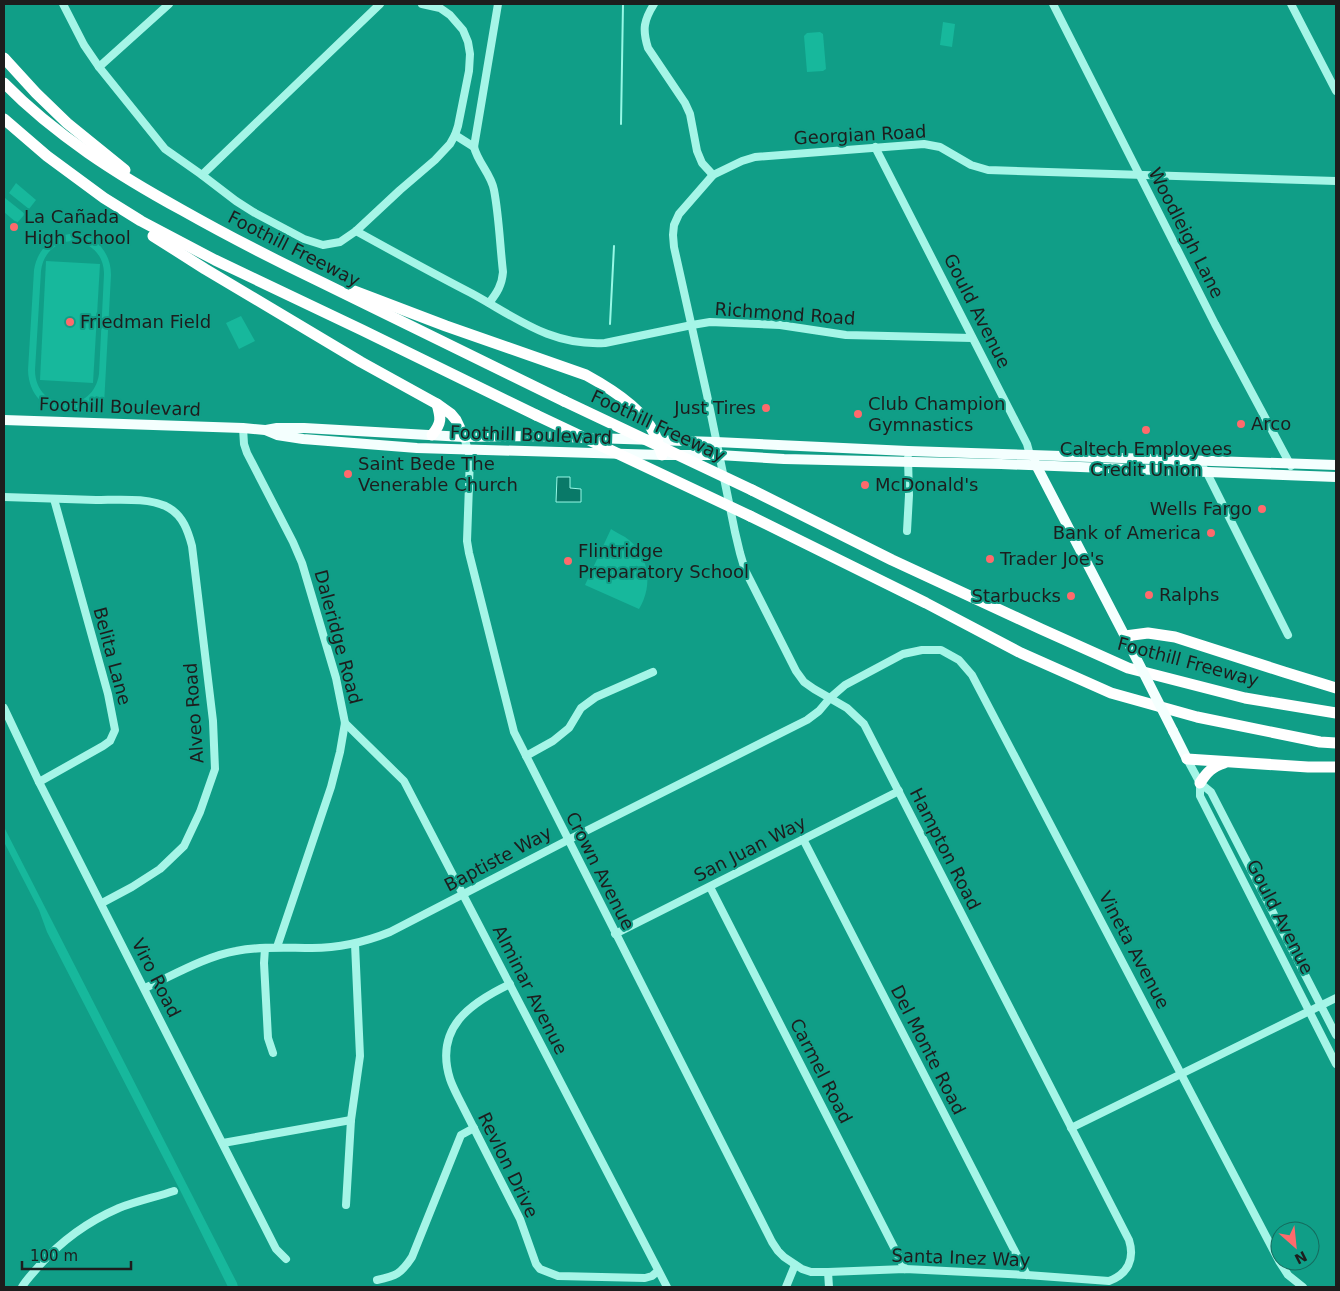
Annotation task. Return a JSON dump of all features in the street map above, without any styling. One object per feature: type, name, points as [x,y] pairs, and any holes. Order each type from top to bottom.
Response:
[{"type":"highway","points":[[4,58],[67,123],[116,162],[148,192]]},
{"type":"highway","name":"Foothill Freeway","points":[[4,83],[40,116],[97,159],[148,192],[205,223],[292,268],[564,401],[752,490],[892,560],[1041,630],[1128,668],[1245,698],[1336,713]]},
{"type":"highway","points":[[4,119],[47,156],[152,236],[361,362],[437,404],[451,414],[464,436]]},
{"type":"highway","points":[[104,198],[140,222],[171,238],[536,415],[750,516],[926,603],[1021,653],[1111,693],[1196,717],[1320,742],[1336,743]]},
{"type":"highway","points":[[292,268],[446,326],[586,375],[606,386],[646,420],[654,431],[662,455]]},
{"type":"highway","points":[[432,435],[438,428],[440,421],[437,404]]},
{"type":"highway","points":[[1128,641],[1148,633],[1175,637],[1336,688]]},
{"type":"highway","points":[[1187,759],[1308,767],[1336,767]]},
{"type":"highway","points":[[1200,783],[1206,773],[1213,767],[1228,762]]},
{"type":"main road","name":"Foothill Boulevard","points":[[4,420],[265,430],[304,428],[432,435],[716,442],[908,451],[1336,465]]},
{"type":"main road","name":"Foothill Boulevard","points":[[265,430],[278,435],[303,439],[417,448],[719,455],[784,459],[1336,477]]},
{"type":"main road","name":"Gould Avenue","points":[[1030,455],[1128,641],[1187,759]]},
{"type":"street","points":[[62,4],[84,46],[99,68],[166,149],[236,202],[280,227],[323,246],[340,242],[356,231],[435,160],[450,144],[455,135],[469,71],[470,54],[468,42],[463,30],[450,15],[440,8],[422,4]]},
{"type":"street","points":[[99,68],[170,4]]},
{"type":"street","points":[[202,175],[380,4]]},
{"type":"street","points":[[489,303],[499,291],[504,272],[494,189],[474,147],[498,4]]},
{"type":"street","points":[[654,4],[644,24],[648,48],[685,103],[690,114],[697,151],[702,162],[714,175]]},
{"type":"street","name":"Woodleigh Lane","points":[[1052,4],[1227,346],[1290,463],[1293,476]]},
{"type":"street","points":[[1291,4],[1336,91]]},
{"type":"street","points":[[455,135],[474,147]]},
{"type":"street","name":"Georgian Road","points":[[719,455],[673,235],[674,225],[679,214],[714,175],[742,160],[755,157],[924,144],[940,147],[971,165],[988,170],[1336,181]]},
{"type":"street","name":"Gould Avenue","points":[[875,147],[1026,442],[1030,455]]},
{"type":"street","name":"Richmond Road","points":[[356,231],[489,303],[521,323],[558,338],[592,344],[710,322],[780,325],[846,335],[972,338]]},
{"type":"street","name":"Daleridge Road","points":[[243,428],[244,444],[247,453],[302,563],[336,678],[345,723],[331,787],[277,947]]},
{"type":"street","name":"Crown Avenue","points":[[464,436],[470,457],[467,541],[469,553],[514,732],[772,1242],[778,1251],[795,1265]]},
{"type":"street","points":[[907,531],[908,451]]},
{"type":"street","name":"Hampton Road","points":[[719,455],[740,553],[753,587],[796,671],[804,682],[848,708],[864,724],[1129,1240],[1132,1250],[1131,1259],[1124,1272]]},
{"type":"street","points":[[1198,460],[1206,472],[1288,635]]},
{"type":"street","points":[[4,497],[54,499]]},
{"type":"street","name":"Alveo Road","points":[[54,499],[151,502],[170,508],[180,517],[188,532],[192,546],[214,721],[214,769],[200,812],[184,846],[160,869],[102,903]]},
{"type":"street","name":"Belita Lane","points":[[40,782],[104,746],[110,740],[115,730],[108,694],[54,499]]},
{"type":"street","name":"Baptiste Way","points":[[145,988],[217,956],[235,951],[277,947],[313,948],[354,944],[390,932],[807,720],[845,686],[903,654],[922,650]]},
{"type":"street","name":"Vineta Avenue","points":[[922,650],[941,650],[959,660],[972,675],[1279,1261],[1288,1275],[1303,1287]]},
{"type":"street","points":[[526,756],[552,741],[569,728],[581,708],[596,697],[653,672]]},
{"type":"street","name":"Viro Road","points":[[4,708],[276,1249],[286,1259]]},
{"type":"street","name":"Alminar Avenue","points":[[345,723],[404,781],[667,1287]]},
{"type":"street","name":"Gould Avenue","points":[[1187,759],[1200,783],[1211,792],[1336,1035]]},
{"type":"street","name":"Gould Avenue","points":[[1200,783],[1200,796],[1336,1064]]},
{"type":"street","name":"San Juan Way","points":[[615,934],[899,791]]},
{"type":"street","name":"Del Monte Road","points":[[803,839],[1027,1275]]},
{"type":"street","name":"Carmel Road","points":[[710,887],[905,1269]]},
{"type":"street","points":[[346,1205],[350,1120],[360,1056],[354,944]]},
{"type":"street","points":[[265,948],[268,1038],[273,1053]]},
{"type":"street","name":"Revlon Drive","points":[[510,984],[492,993],[465,1011],[454,1025],[448,1041],[446,1057],[450,1078],[520,1219],[536,1264],[540,1269],[558,1276],[646,1278],[658,1271]]},
{"type":"street","points":[[1071,1128],[1336,998]]},
{"type":"street","points":[[223,1143],[350,1120]]},
{"type":"street","points":[[377,1280],[392,1277],[404,1270],[412,1257],[461,1134],[474,1128]]},
{"type":"street","points":[[22,1287],[45,1259],[72,1235],[120,1208],[174,1191]]},
{"type":"street","points":[[786,1287],[795,1265]]},
{"type":"street","name":"Santa Inez Way","points":[[795,1265],[810,1272],[905,1269],[1109,1281],[1124,1272]]},
{"type":"street","points":[[828,1272],[828,1287]]},
{"type":"green space","points":[[943,22],[955,24],[952,47],[940,45]]},
{"type":"green space","points":[[820,32],[823,34],[826,69],[823,71],[807,72],[804,36],[807,33]]},
{"type":"green space","points":[[16,183],[36,200],[29,209],[9,193]]},
{"type":"green space","points":[[5,198],[25,214],[17,223],[4,212]]},
{"type":"green space","points":[[78,234],[93,240],[104,251],[110,266],[104,405],[97,404],[97,396],[75,409],[53,408],[43,403],[35,395],[30,384],[28,370],[34,270],[38,257],[45,246],[62,236]],"holes":[[[80,242],[96,252],[103,267],[99,374],[95,388],[86,397],[76,402],[65,404],[54,401],[44,394],[38,384],[35,370],[41,271],[44,259],[51,249],[62,243]]]},
{"type":"green space","name":"Friedman Field","points":[[46,261],[100,264],[93,383],[40,380]]},
{"type":"green space","points":[[241,316],[255,341],[239,349],[226,323]]},
{"type":"green space","points":[[611,529],[633,544],[644,560],[647,570],[647,590],[639,609],[585,585]]},
{"type":"green space","points":[[4,827],[238,1287],[228,1287],[47,932],[39,910],[4,842]]},
{"type":"water","points":[[557,477],[570,477],[570,488],[581,489],[581,502],[556,502]]},
{"type":"waterway","points":[[621,124],[623,4]]},
{"type":"waterway","points":[[610,324],[614,246]]},
{"type":"place","name":"La Cañada High School","points":[[14,227]]},
{"type":"place","name":"Friedman Field","points":[[70,322]]},
{"type":"place","name":"Just Tires","points":[[766,408]]},
{"type":"place","name":"Club Champion Gymnastics","points":[[858,414]]},
{"type":"place","name":"Arco","points":[[1241,424]]},
{"type":"place","name":"Caltech Employees Credit Union","points":[[1146,430]]},
{"type":"place","name":"Saint Bede The Venerable Church","points":[[348,474]]},
{"type":"place","name":"McDonald's","points":[[865,485]]},
{"type":"place","name":"Wells Fargo","points":[[1262,509]]},
{"type":"place","name":"Bank of America","points":[[1211,533]]},
{"type":"place","name":"Trader Joe's","points":[[990,559]]},
{"type":"place","name":"Flintridge Preparatory School","points":[[568,561]]},
{"type":"place","name":"Ralphs","points":[[1149,595]]},
{"type":"place","name":"Starbucks","points":[[1071,596]]}]
